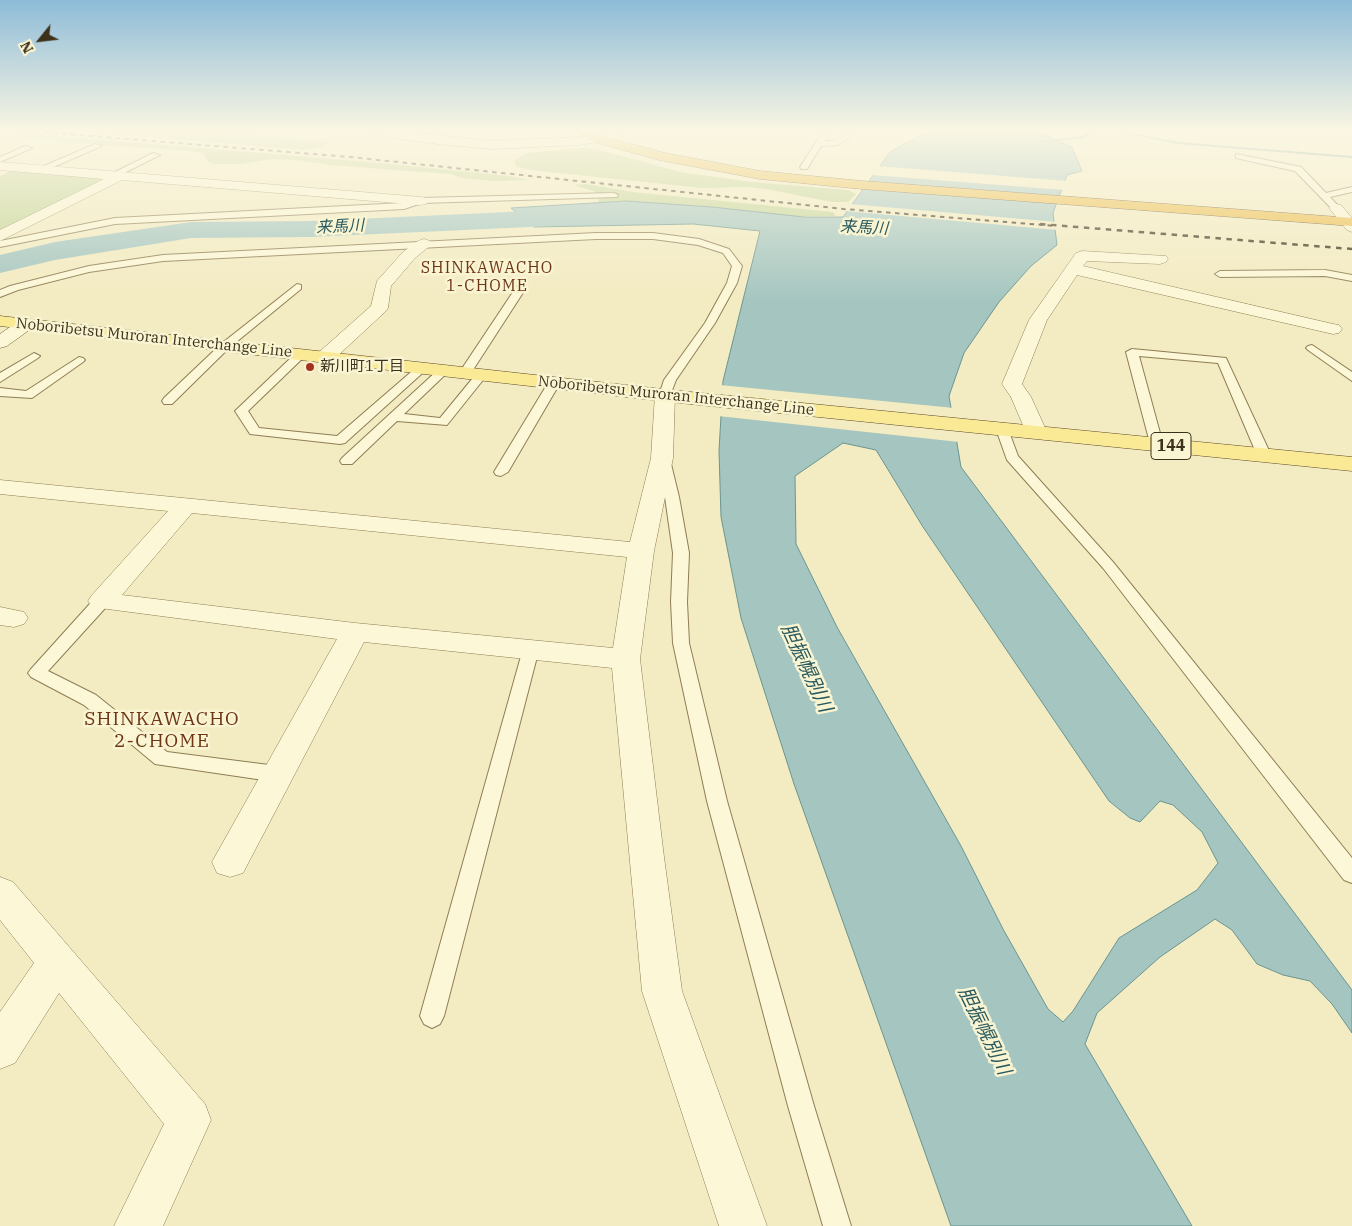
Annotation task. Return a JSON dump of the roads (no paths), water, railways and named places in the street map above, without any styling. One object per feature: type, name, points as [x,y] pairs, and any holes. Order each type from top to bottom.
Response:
[{"type":"highway","points":[[891,187],[1351,220]]},
{"type":"highway","points":[[1088,188],[1336,208]]},
{"type":"main road","name":"Noboribetsu Muroran Interchange Line","points":[[0,321],[672,396],[1352,464]]},
{"type":"street","points":[[0,236],[94,187]]},
{"type":"street","points":[[247,187],[421,202]]},
{"type":"street","points":[[1336,208],[1351,220]]},
{"type":"street","points":[[326,357],[379,308],[383,285],[409,255],[424,244]]},
{"type":"street","points":[[1036,432],[1021,397],[1012,384],[1038,320],[1082,256],[1160,259]]},
{"type":"street","points":[[1073,269],[1334,329]]},
{"type":"street","points":[[0,341],[26,324]]},
{"type":"street","points":[[672,396],[662,458],[641,551],[626,659],[646,857],[662,990],[743,1226]]},
{"type":"street","points":[[0,487],[641,551]]},
{"type":"street","points":[[102,601],[186,506]]},
{"type":"street","points":[[102,601],[355,632],[626,659]]},
{"type":"street","points":[[230,862],[355,632]]},
{"type":"street","points":[[0,893],[189,1120],[138,1226]]},
{"type":"street","points":[[0,1048],[57,962]]},
{"type":"lane","points":[[1317,187],[1336,208]]},
{"type":"lane","points":[[1326,196],[1352,189]]},
{"type":"lane","points":[[0,244],[115,221],[404,206],[421,202],[614,195]]},
{"type":"lane","points":[[0,294],[14,288],[90,269],[163,258],[596,236],[653,236],[699,242],[726,251],[737,266],[732,284],[710,323],[670,380],[672,396]]},
{"type":"lane","points":[[1220,274],[1325,273],[1352,278]]},
{"type":"lane","points":[[168,401],[225,346],[297,287]]},
{"type":"lane","points":[[396,417],[443,422],[473,374],[521,288]]},
{"type":"lane","points":[[1312,348],[1352,378]]},
{"type":"lane","points":[[1156,444],[1132,352],[1222,360],[1264,456]]},
{"type":"lane","points":[[300,354],[241,411],[255,431],[340,440],[422,368]]},
{"type":"lane","points":[[0,378],[34,356]]},
{"type":"lane","points":[[0,392],[28,395],[79,360]]},
{"type":"lane","points":[[347,461],[396,417],[443,370]]},
{"type":"lane","points":[[501,472],[554,383]]},
{"type":"lane","points":[[996,428],[1012,457],[1108,565],[1352,874]]},
{"type":"lane","points":[[662,458],[672,497],[681,553],[679,602],[681,643],[702,738],[746,906],[837,1226]]},
{"type":"lane","points":[[102,601],[37,673],[90,700],[162,759],[277,774]]},
{"type":"lane","points":[[432,1016],[531,649]]},
{"type":"water","name":"胆振幌別川","points":[[865,187],[1063,187],[1053,213],[1057,245],[1031,266],[999,302],[964,353],[949,396],[961,467],[1352,990],[1352,1033],[1332,1004],[1310,981],[1283,975],[1257,964],[1232,930],[1215,919],[1160,957],[1097,1013],[1085,1044],[1192,1226],[951,1226],[794,784],[741,618],[721,517],[719,451],[723,381],[760,231],[693,224],[534,227],[511,208],[626,201],[712,207],[804,217],[843,217]],"holes":[[[843,443],[876,450],[923,527],[1109,801],[1130,818],[1140,822],[1160,801],[1173,805],[1202,832],[1218,863],[1197,890],[1119,938],[1073,1011],[1063,1022],[1048,1009],[1003,929],[961,846],[837,627],[796,544],[795,476]]]},
{"type":"waterway","name":"来馬川","points":[[0,264],[55,251],[191,230],[311,229],[596,216]]},
{"type":"railway","points":[[637,187],[844,209],[1056,226]]},
{"type":"railway","points":[[1040,224],[1352,249]]},
{"type":"place","name":"新川町1丁目","points":[[310,367]]},
{"type":"district","name":"SHINKAWACHO 1-CHOME","points":[[487,277]]},
{"type":"district","name":"SHINKAWACHO 2-CHOME","points":[[162,731]]}]
